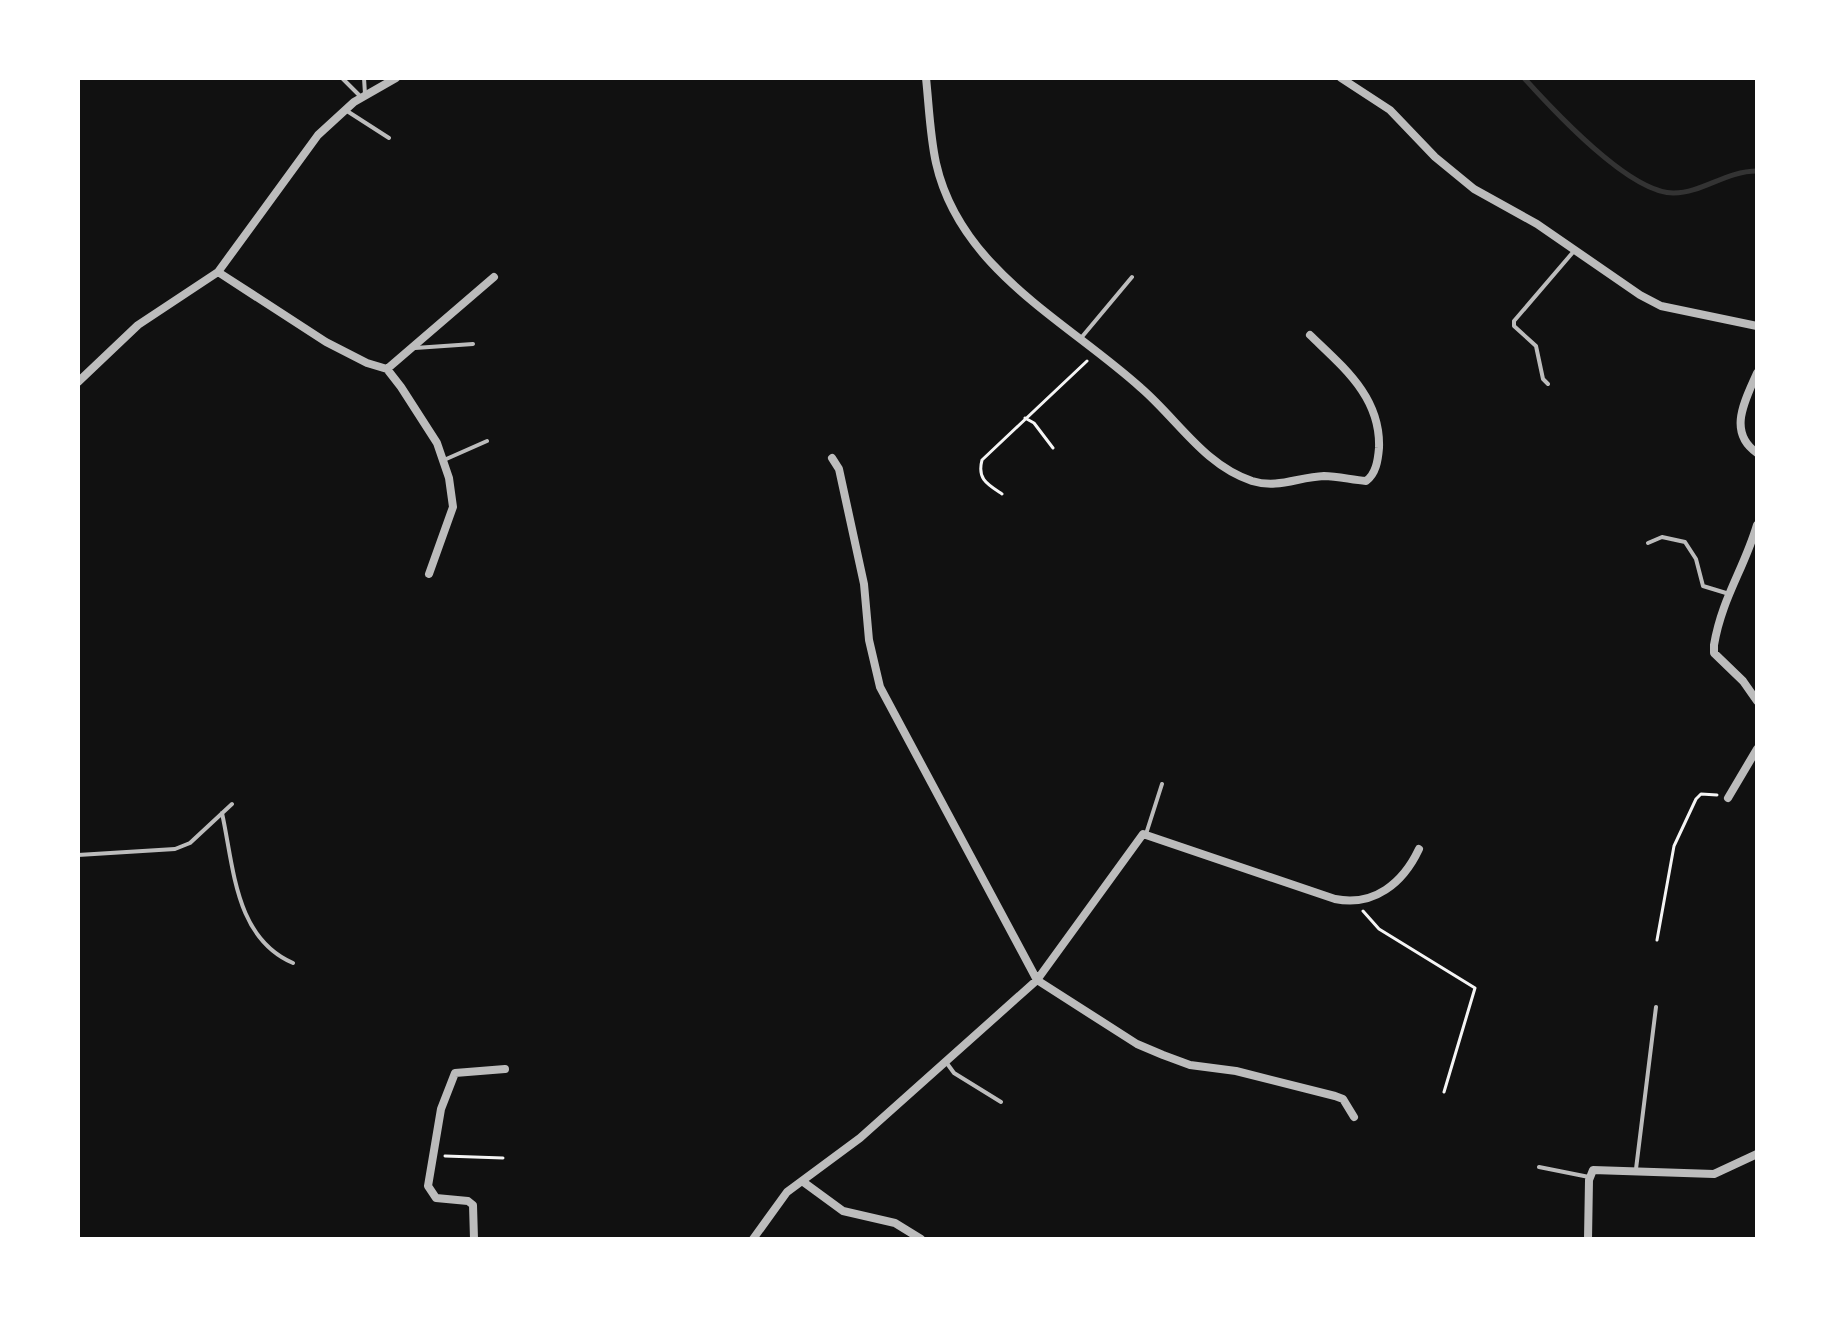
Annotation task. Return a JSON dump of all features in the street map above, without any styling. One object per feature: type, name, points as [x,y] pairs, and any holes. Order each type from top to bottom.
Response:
[{"type":"street","points":[[78,382],[138,325],[218,272],[318,135],[345,109],[396,78]]},
{"type":"street","points":[[926,78],[936,163],[960,220],[999,272],[1152,397],[1210,459],[1226,470],[1271,485],[1320,476],[1366,481],[1378,460],[1379,431],[1375,413],[1352,378],[1310,335]]},
{"type":"street","points":[[1341,78],[1390,110],[1435,157],[1474,189],[1576,249],[1661,306],[1757,326]]},
{"type":"street","points":[[218,272],[326,342],[387,369],[437,443],[444,460],[453,507],[429,574]]},
{"type":"street","points":[[387,369],[494,277]]},
{"type":"street","points":[[1757,373],[1744,404],[1739,428],[1745,444],[1757,453]]},
{"type":"street","points":[[832,458],[839,469],[864,584],[869,640],[880,687],[1037,980],[1137,1044],[1190,1065],[1250,1074],[1335,1096],[1343,1099],[1354,1117]]},
{"type":"street","points":[[1757,525],[1742,570],[1726,593],[1714,653],[1743,681],[1757,701]]},
{"type":"street","points":[[1728,798],[1757,749]]},
{"type":"street","points":[[753,1239],[781,1199],[860,1138],[1037,980],[1140,836],[1146,834],[1335,899],[1356,901],[1378,895],[1398,882],[1419,849]]},
{"type":"street","points":[[474,1239],[473,1205],[468,1201],[431,1194],[428,1186],[441,1109],[455,1073],[505,1069]]},
{"type":"street","points":[[1588,1239],[1589,1177],[1593,1170],[1636,1169],[1714,1174],[1757,1154]]},
{"type":"street","points":[[802,1181],[843,1211],[895,1223],[921,1239]]},
{"type":"lane","points":[[342,78],[363,96]]},
{"type":"lane","points":[[363,96],[364,78]]},
{"type":"lane","points":[[345,109],[389,138]]},
{"type":"lane","points":[[1548,384],[1543,379],[1536,346],[1514,326],[1514,321],[1576,249]]},
{"type":"lane","points":[[1079,340],[1132,277]]},
{"type":"lane","points":[[412,348],[473,344]]},
{"type":"lane","points":[[444,460],[487,441]]},
{"type":"lane","points":[[1648,543],[1662,537],[1685,542],[1696,559],[1703,586],[1726,593]]},
{"type":"lane","points":[[1146,834],[1162,784]]},
{"type":"lane","points":[[78,855],[175,849],[190,843],[232,804]]},
{"type":"lane","points":[[222,813],[245,917],[262,943],[274,954],[293,963]]},
{"type":"lane","points":[[1636,1169],[1656,1007]]},
{"type":"lane","points":[[946,1062],[954,1073],[1001,1102]]},
{"type":"lane","points":[[1539,1167],[1589,1177]]},
{"type":"path","points":[[1002,494],[985,484],[980,475],[982,460],[1096,353]]},
{"type":"path","points":[[1025,418],[1034,423],[1053,448]]},
{"type":"path","points":[[1657,940],[1670,861],[1683,825],[1701,794],[1728,798]]},
{"type":"path","points":[[1356,901],[1379,929],[1475,988],[1444,1092]]},
{"type":"path","points":[[433,1156],[503,1158]]},
{"type":"waterway","points":[[1524,78],[1593,148],[1636,180],[1656,190],[1684,192],[1735,174],[1757,171]]}]
